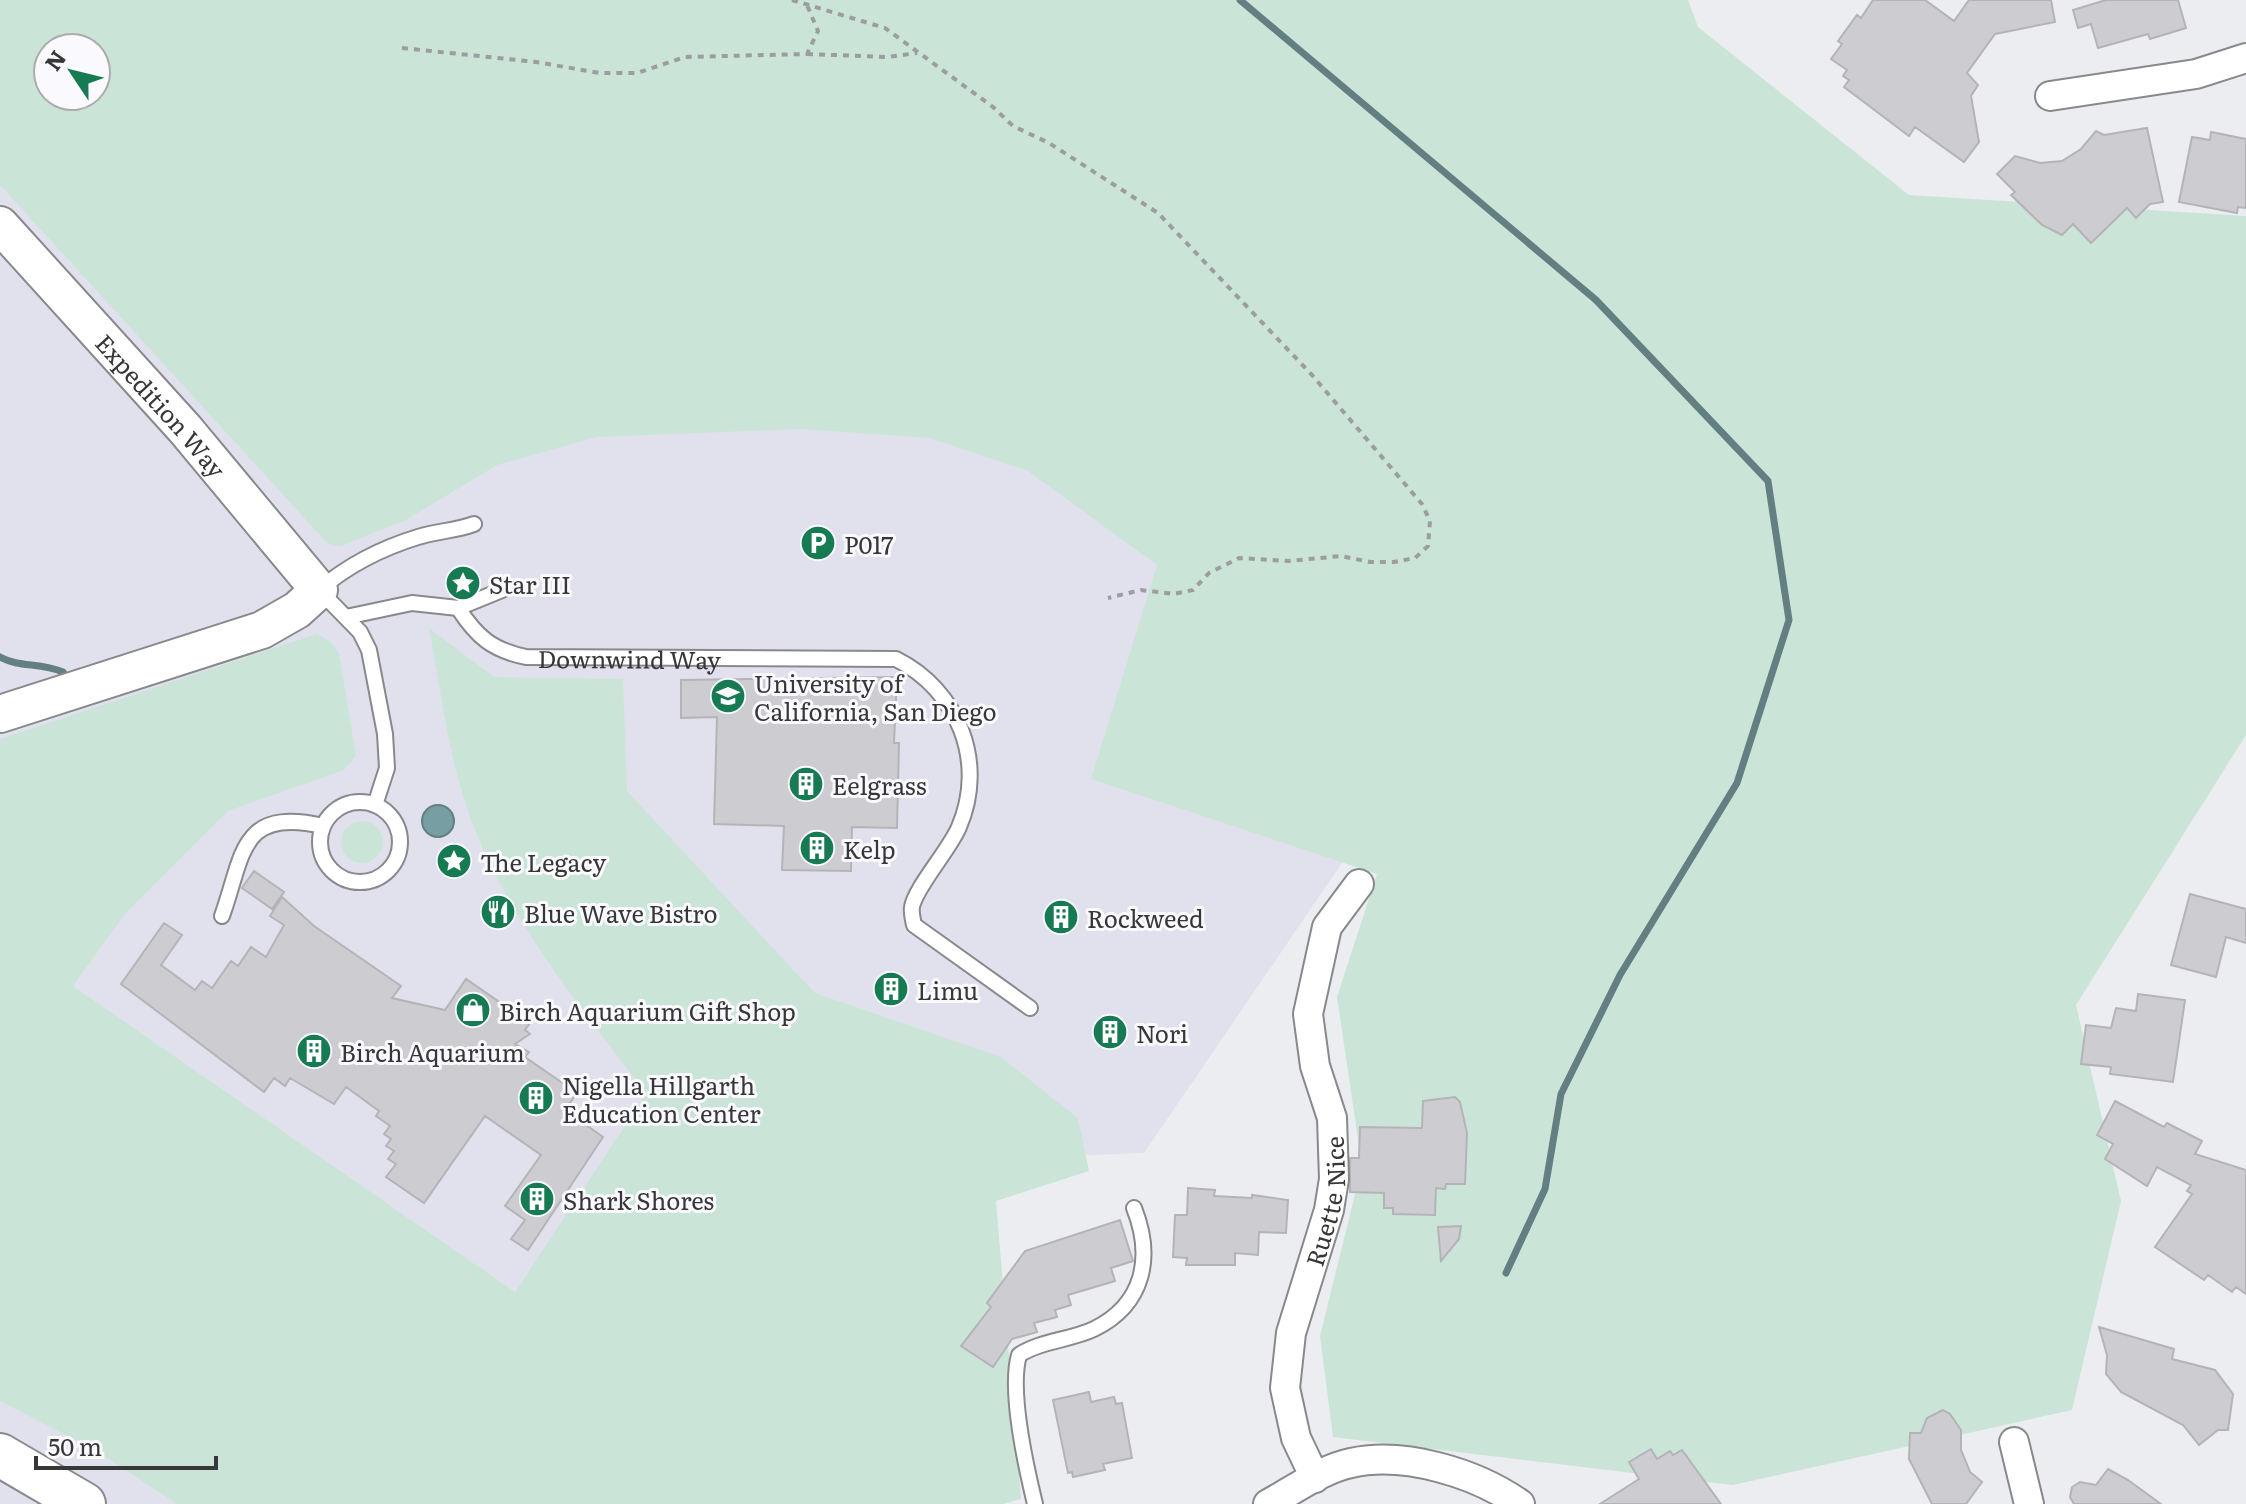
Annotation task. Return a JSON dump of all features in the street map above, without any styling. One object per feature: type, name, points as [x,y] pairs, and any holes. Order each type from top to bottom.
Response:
[{"type":"main road","points":[[0,1455],[84,1504]]},
{"type":"street","points":[[2050,96],[2196,74],[2246,58]]},
{"type":"street","name":"Expedition Way","points":[[0,225],[185,429],[319,590]]},
{"type":"street","points":[[0,714],[262,630],[297,610],[319,590]]},
{"type":"street","name":"Ruette Nice","points":[[1315,1478],[1296,1438],[1285,1388],[1291,1333],[1329,1210],[1334,1179],[1332,1118],[1315,1066],[1308,1014],[1327,927],[1359,884]]},
{"type":"street","points":[[2014,1442],[2029,1504]]},
{"type":"street","points":[[1268,1504],[1348,1463],[1377,1459],[1413,1462],[1460,1475],[1520,1504]]},
{"type":"lane","points":[[375,805],[387,768],[385,734],[369,650],[346,617],[319,590],[344,568],[417,537],[456,531],[474,524]]},
{"type":"lane","points":[[346,617],[412,603],[458,608],[502,590]]},
{"type":"lane","name":"Downwind Way","points":[[458,608],[474,632],[490,646],[526,657],[896,659],[917,670],[939,690],[960,723],[970,756],[968,788],[960,825],[912,906],[914,925],[1030,1008]]},
{"type":"lane","points":[[351,803],[375,805],[395,823],[399,835],[395,862],[375,879],[362,882],[336,875],[321,853],[323,826],[339,808],[351,803]]},
{"type":"lane","points":[[222,916],[239,855],[251,840],[268,826],[290,819],[323,826]]},
{"type":"lane","points":[[1035,1504],[1019,1408],[1016,1366],[1019,1355],[1094,1329],[1113,1317],[1130,1298],[1144,1269],[1146,1248],[1134,1208]]},
{"type":"path","points":[[792,0],[885,28],[1013,126],[1049,143],[1158,213],[1312,375],[1422,504],[1430,521],[1428,546],[1415,558],[1370,562],[1341,556],[1289,561],[1239,558],[1209,573],[1193,590],[1174,594],[1141,590],[1108,598]]},
{"type":"path","points":[[807,5],[818,31],[807,54]]},
{"type":"path","points":[[402,48],[536,62],[600,73],[637,73],[685,57],[807,54],[888,57],[920,52]]},
{"type":"shaded area","name":"University of California, San Diego","points":[[0,0],[1768,239],[1144,1153],[1067,1156],[979,1186],[943,1504],[0,1504]]},
{"type":"green space","points":[[0,0],[1688,0],[1698,27],[1909,195],[2246,216],[2246,735],[2076,1005],[2121,1201],[2072,1410],[1733,1485],[1333,1437],[1320,1336],[1362,1166],[1337,997],[1377,874],[1091,779],[1157,565],[1028,471],[929,438],[802,429],[597,437],[497,465],[406,520],[340,546],[328,544],[0,185]]},
{"type":"green space","points":[[429,628],[494,677],[623,679],[627,791],[815,993],[1001,1057],[1078,1118],[1089,1171],[996,1201],[1021,1499],[1003,1504],[177,1504],[98,1452],[0,1401],[0,739],[316,634],[330,641],[339,653],[356,756],[344,770],[228,811],[125,914],[73,986],[515,1292],[646,1094],[565,987],[494,872],[461,789]]},
{"type":"green space","points":[[362,821],[377,827],[383,842],[377,857],[362,863],[347,857],[341,842],[347,827]]},
{"type":"water","points":[[438,805],[449,810],[454,821],[449,832],[438,837],[427,832],[422,821],[427,810]]},
{"type":"building","points":[[1873,0],[1925,0],[1954,21],[1969,0],[2051,0],[2055,22],[1995,34],[1967,73],[1978,85],[1971,96],[1979,142],[1964,162],[1915,127],[1909,136],[1844,87],[1849,80],[1843,76],[1847,70],[1831,59],[1842,44],[1838,41],[1857,15],[1861,18]]},
{"type":"building","points":[[2106,0],[2178,0],[2186,28],[2150,39],[2148,34],[2098,48],[2091,24],[2078,28],[2073,10]]},
{"type":"building","points":[[2147,128],[2163,202],[2150,204],[2136,218],[2127,208],[2091,243],[2073,224],[2062,235],[2042,225],[2011,195],[2015,192],[1997,174],[2015,156],[2040,163],[2062,161],[2081,149],[2096,131],[2104,135]]},
{"type":"building","points":[[2211,132],[2246,139],[2246,208],[2238,207],[2237,213],[2179,202],[2192,137],[2210,140]]},
{"type":"building","points":[[897,677],[894,743],[899,743],[897,828],[852,827],[851,871],[782,870],[784,826],[714,824],[717,717],[681,718],[681,680]]},
{"type":"building","points":[[254,871],[284,892],[272,909],[242,888]]},
{"type":"building","points":[[2190,894],[2246,909],[2246,943],[2226,937],[2216,977],[2171,965]]},
{"type":"building","name":"Birch Aquarium","points":[[282,897],[314,926],[401,986],[392,998],[445,1010],[466,979],[530,1023],[525,1030],[530,1034],[515,1044],[529,1052],[525,1057],[577,1093],[565,1110],[603,1137],[528,1250],[511,1239],[525,1220],[505,1206],[541,1155],[485,1116],[424,1203],[386,1177],[396,1164],[388,1159],[394,1151],[386,1146],[391,1139],[384,1134],[390,1126],[376,1116],[379,1111],[346,1087],[334,1104],[290,1078],[285,1086],[274,1078],[264,1092],[121,984],[164,923],[182,935],[161,965],[195,990],[202,981],[212,988],[231,961],[238,966],[251,947],[266,957],[284,925],[270,916]]},
{"type":"building","points":[[2138,994],[2185,1000],[2173,1082],[2110,1074],[2111,1067],[2081,1064],[2086,1025],[2111,1028],[2116,1008],[2136,1011]]},
{"type":"building","points":[[1455,1097],[1460,1102],[1467,1133],[1465,1184],[1446,1184],[1445,1189],[1436,1188],[1435,1215],[1393,1214],[1393,1208],[1384,1208],[1384,1193],[1350,1192],[1350,1158],[1359,1158],[1360,1127],[1422,1128],[1423,1101]]},
{"type":"building","points":[[2115,1101],[2164,1127],[2167,1123],[2202,1141],[2195,1154],[2246,1170],[2246,1294],[2236,1287],[2232,1292],[2208,1275],[2204,1280],[2155,1247],[2192,1194],[2187,1191],[2191,1185],[2157,1167],[2147,1186],[2105,1159],[2113,1144],[2097,1135]]},
{"type":"building","points":[[1188,1188],[1215,1190],[1214,1196],[1252,1198],[1252,1195],[1288,1200],[1286,1233],[1259,1232],[1258,1255],[1235,1253],[1235,1265],[1186,1265],[1187,1258],[1173,1257],[1175,1215],[1187,1215]]},
{"type":"building","points":[[1120,1220],[1133,1261],[1111,1268],[1115,1281],[1068,1295],[1071,1305],[1055,1310],[1057,1317],[1034,1323],[1037,1332],[1012,1339],[993,1367],[961,1346],[991,1307],[987,1303],[1025,1251]]},
{"type":"building","points":[[1461,1226],[1459,1239],[1441,1261],[1438,1227]]},
{"type":"building","points":[[2099,1327],[2174,1349],[2172,1359],[2215,1370],[2233,1394],[2228,1430],[2218,1430],[2199,1445],[2183,1425],[2121,1392],[2106,1374],[2107,1355]]},
{"type":"building","points":[[1089,1392],[1091,1402],[1114,1397],[1116,1404],[1122,1403],[1132,1458],[1103,1464],[1105,1470],[1073,1477],[1072,1472],[1068,1473],[1053,1400]]},
{"type":"building","points":[[1943,1410],[1950,1414],[1961,1430],[1961,1450],[1970,1472],[1982,1482],[1966,1504],[1932,1504],[1909,1459],[1910,1433],[1921,1433],[1927,1418]]},
{"type":"building","points":[[1651,1449],[1657,1459],[1670,1451],[1673,1455],[1682,1450],[1721,1504],[1600,1504],[1639,1479],[1629,1462]]},
{"type":"building","points":[[2108,1469],[2161,1504],[2074,1504],[2070,1497],[2072,1487],[2080,1482],[2096,1485]]},
{"type":"waterway","points":[[1240,0],[1596,300],[1768,481],[1789,620],[1737,783],[1620,975],[1561,1094],[1545,1189],[1506,1273]]},
{"type":"waterway","points":[[0,657],[63,672]]},
{"type":"place","name":"P017","points":[[818,543]]},
{"type":"place","name":"Star III","points":[[463,583]]},
{"type":"place","name":"University of California, San Diego","points":[[728,696]]},
{"type":"place","name":"Eelgrass","points":[[806,784]]},
{"type":"place","name":"Kelp","points":[[817,848]]},
{"type":"place","name":"The Legacy","points":[[454,861]]},
{"type":"place","name":"Blue Wave Bistro","points":[[498,912]]},
{"type":"place","name":"Rockweed","points":[[1061,917]]},
{"type":"place","name":"Limu","points":[[891,989]]},
{"type":"place","name":"Birch Aquarium Gift Shop","points":[[473,1010]]},
{"type":"place","name":"Nori","points":[[1110,1032]]},
{"type":"place","name":"Birch Aquarium","points":[[314,1051]]},
{"type":"place","name":"Nigella Hillgarth Education Center","points":[[536,1098]]},
{"type":"place","name":"Shark Shores","points":[[537,1199]]}]
